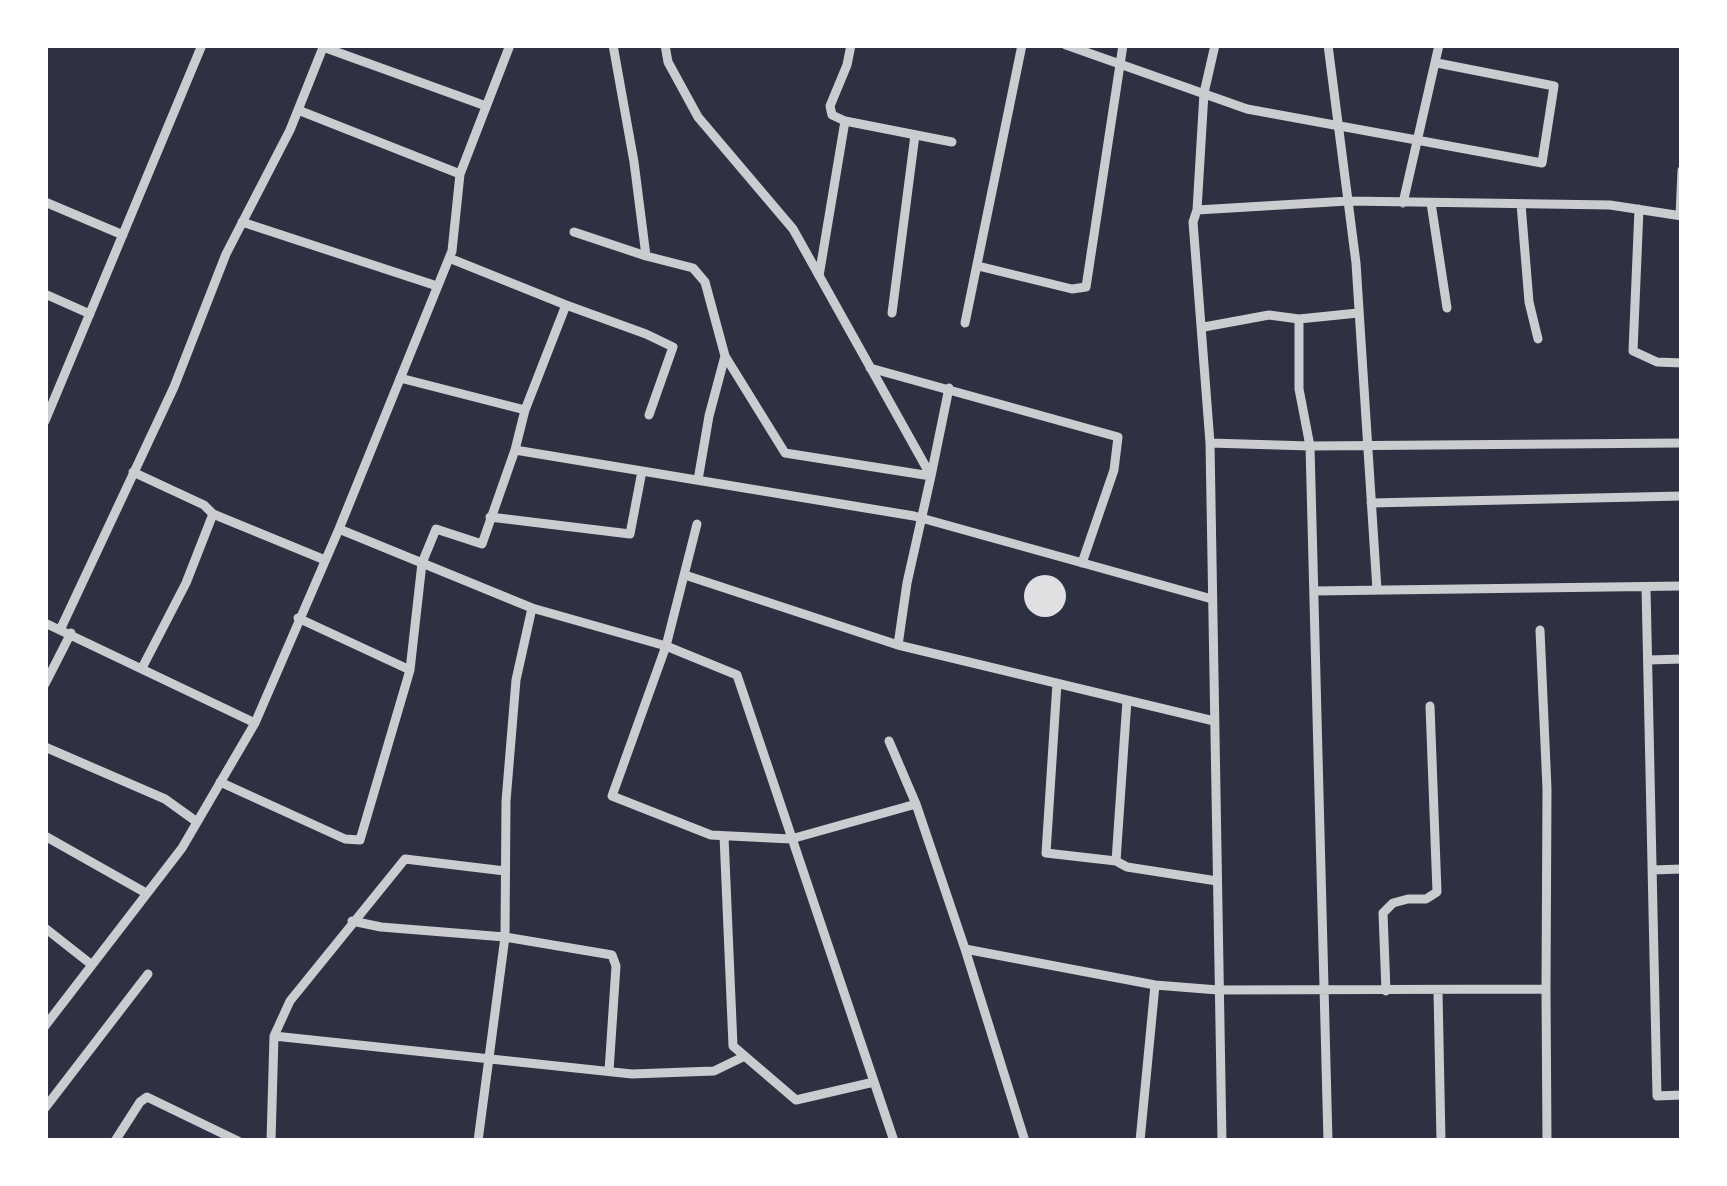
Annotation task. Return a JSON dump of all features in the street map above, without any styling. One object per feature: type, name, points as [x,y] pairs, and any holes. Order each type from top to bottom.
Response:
[{"type":"street","points":[[45,420],[202,45]]},
{"type":"street","points":[[45,1026],[182,848],[255,723],[449,258],[460,174],[510,45]]},
{"type":"street","points":[[613,45],[646,256]]},
{"type":"street","points":[[665,45],[668,62],[698,117],[793,230],[931,476]]},
{"type":"street","points":[[851,45],[830,106],[832,115],[952,142]]},
{"type":"street","points":[[966,322],[1022,45]]},
{"type":"street","points":[[1066,45],[1247,108],[1542,164],[1554,86],[1437,63]]},
{"type":"street","points":[[978,266],[1086,288],[1123,45]]},
{"type":"street","points":[[1214,45],[1204,93],[1193,222],[1210,444],[1222,1141]]},
{"type":"street","points":[[1328,45],[1348,201],[1378,590]]},
{"type":"street","points":[[1403,202],[1439,45]]},
{"type":"street","points":[[60,628],[174,387],[226,254],[298,110],[324,46],[486,106]]},
{"type":"street","points":[[298,110],[460,174]]},
{"type":"street","points":[[818,276],[845,121]]},
{"type":"street","points":[[892,312],[915,135]]},
{"type":"street","points":[[1197,210],[1348,201],[1610,204],[1681,216],[1682,170]]},
{"type":"street","points":[[45,202],[123,235]]},
{"type":"street","points":[[1431,203],[1447,308]]},
{"type":"street","points":[[1520,204],[1528,302],[1538,339]]},
{"type":"street","points":[[1640,209],[1633,351],[1656,362],[1682,362]]},
{"type":"street","points":[[242,222],[437,286]]},
{"type":"street","points":[[574,232],[693,268],[705,282],[725,356],[785,453],[931,476]]},
{"type":"street","points":[[449,258],[673,347],[649,415]]},
{"type":"street","points":[[45,294],[90,314]]},
{"type":"street","points":[[220,782],[345,839],[360,840],[410,670],[422,563],[436,530],[482,544],[525,410],[566,305]]},
{"type":"street","points":[[1204,327],[1269,315],[1300,319],[1358,312]]},
{"type":"street","points":[[1300,319],[1300,390],[1310,446],[1328,1141]]},
{"type":"street","points":[[698,480],[725,356]]},
{"type":"street","points":[[870,368],[1118,437],[1114,470],[1082,563]]},
{"type":"street","points":[[400,378],[525,410]]},
{"type":"street","points":[[898,645],[907,583],[949,388]]},
{"type":"street","points":[[1210,444],[1682,443]]},
{"type":"street","points":[[515,450],[922,519],[1212,599]]},
{"type":"street","points":[[490,518],[630,534],[642,471]]},
{"type":"street","points":[[134,472],[204,505],[213,514],[324,560]]},
{"type":"street","points":[[1371,503],[1682,496]]},
{"type":"street","points":[[142,668],[186,583],[213,514]]},
{"type":"street","points":[[697,524],[666,646],[612,796],[711,836],[791,839],[916,804]]},
{"type":"street","points":[[339,529],[532,608],[666,646],[737,676],[894,1141]]},
{"type":"street","points":[[685,575],[898,645],[1214,721]]},
{"type":"street","points":[[1646,586],[1657,1096],[1682,1094]]},
{"type":"street","points":[[1314,591],[1682,586]]},
{"type":"street","points":[[478,1141],[505,937],[506,801],[516,680],[532,608]]},
{"type":"street","points":[[298,618],[410,670]]},
{"type":"street","points":[[45,623],[255,723]]},
{"type":"street","points":[[1540,630],[1548,789],[1547,1141]]},
{"type":"street","points":[[45,684],[71,633]]},
{"type":"street","points":[[1648,660],[1682,660]]},
{"type":"street","points":[[1057,683],[1046,854],[1116,862],[1217,881]]},
{"type":"street","points":[[1116,862],[1128,700]]},
{"type":"street","points":[[1386,991],[1383,913],[1394,903],[1426,899],[1437,892],[1430,706]]},
{"type":"street","points":[[889,741],[916,804],[1026,1141]]},
{"type":"street","points":[[45,747],[165,799],[197,822]]},
{"type":"street","points":[[45,836],[146,893]]},
{"type":"street","points":[[724,836],[733,1046],[796,1100],[874,1082]]},
{"type":"street","points":[[271,1141],[274,1036],[290,1001],[405,859],[505,871]]},
{"type":"street","points":[[1652,870],[1682,868]]},
{"type":"street","points":[[352,921],[505,937],[612,956],[616,966],[609,1071]]},
{"type":"street","points":[[45,928],[92,965]]},
{"type":"street","points":[[965,949],[1155,984],[1218,990],[1546,989]]},
{"type":"street","points":[[45,1108],[148,974]]},
{"type":"street","points":[[1140,1141],[1155,984]]},
{"type":"street","points":[[1438,991],[1441,1141]]},
{"type":"street","points":[[274,1036],[632,1074],[714,1071],[744,1056]]},
{"type":"street","points":[[116,1141],[140,1102],[147,1098],[238,1141]]},
{"type":"building","points":[[1045,575],[1060,581],[1066,596],[1060,611],[1045,617],[1030,611],[1024,596],[1030,581]]}]
